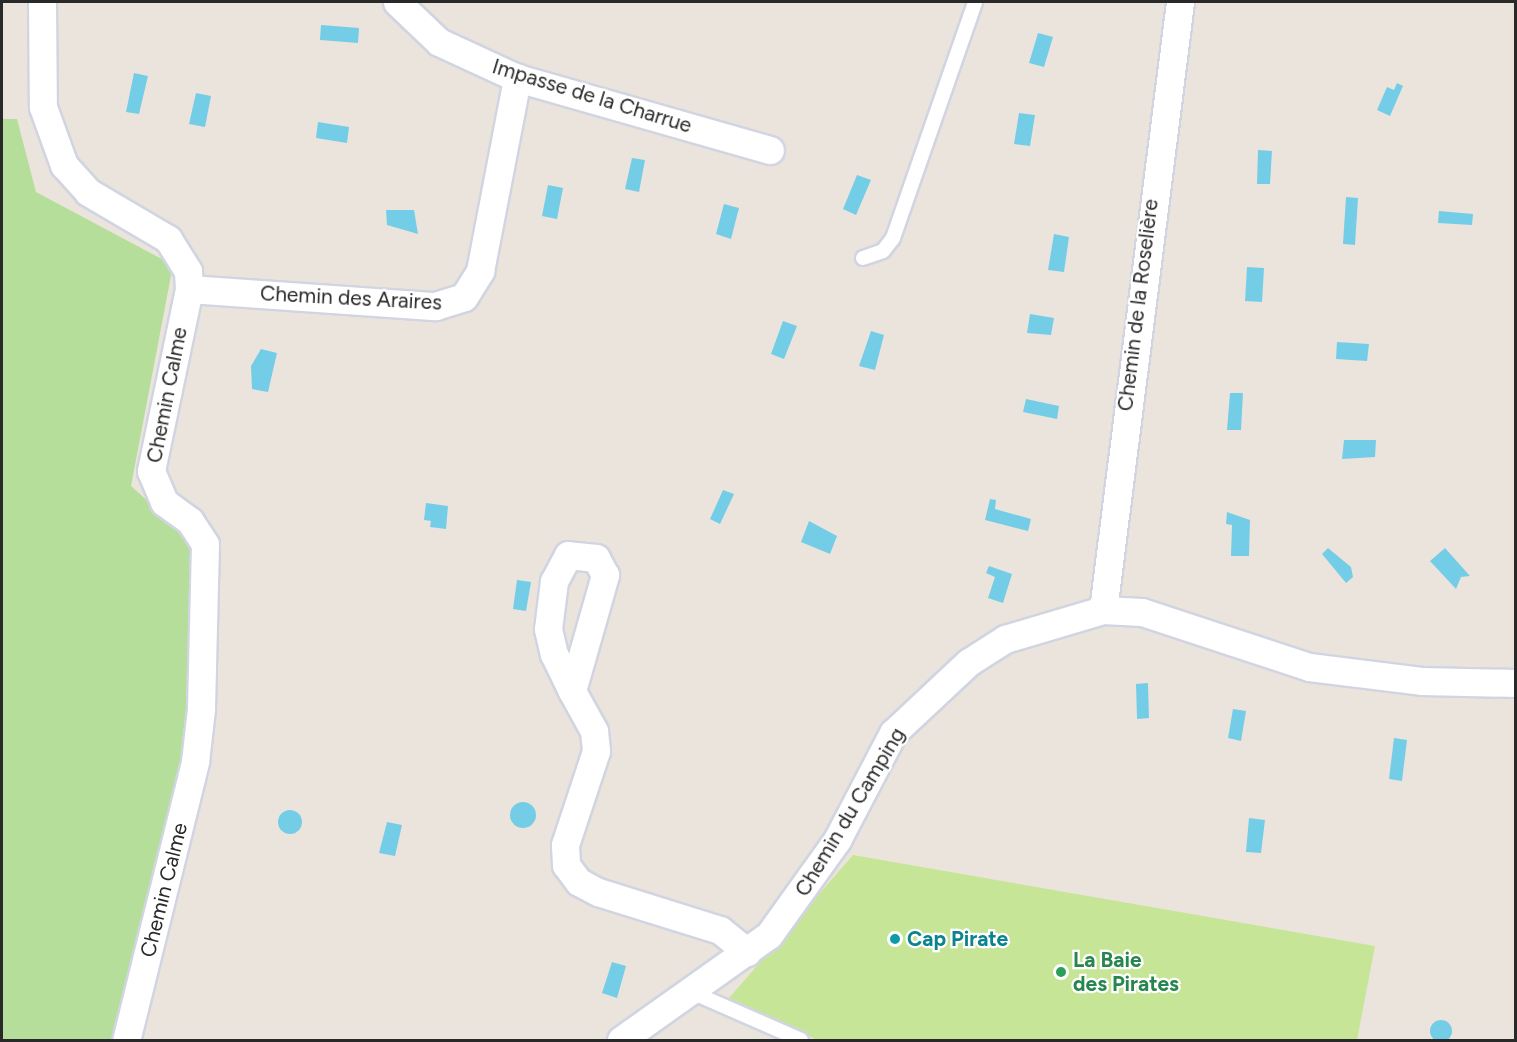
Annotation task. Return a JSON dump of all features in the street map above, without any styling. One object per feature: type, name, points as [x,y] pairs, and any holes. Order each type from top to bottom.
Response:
[{"type":"street","name":"Chemin Calme","points":[[42,2],[43,107],[64,165],[88,192],[168,239],[184,262],[189,289],[151,471],[164,502],[190,521],[205,544],[201,709],[195,762],[126,1041]]},
{"type":"street","name":"Impasse de la Charrue","points":[[397,2],[412,22],[439,42],[517,78],[770,150]]},
{"type":"street","name":"Chemin de la Roselière","points":[[1103,610],[1180,2]]},
{"type":"street","name":"Chemin des Araires","points":[[189,289],[435,306],[464,297],[480,271],[517,78]]},
{"type":"street","name":"Chemin du Camping","points":[[621,1041],[747,952],[809,885],[893,733],[969,662],[1005,639],[1103,610],[1142,612],[1309,667],[1421,681],[1515,683]]},
{"type":"street","points":[[572,691],[594,731],[596,751],[565,845],[566,865],[579,882],[598,892],[720,930],[747,952]]},
{"type":"lane","points":[[863,258],[883,251],[893,238],[975,2]]},
{"type":"lane","points":[[689,991],[801,1041]]},
{"type":"green space","points":[[2,119],[17,119],[36,192],[173,265],[131,486],[193,542],[188,741],[114,1040],[2,1040]]},
{"type":"green space","name":"La Baie des Pirates","points":[[853,855],[1375,946],[1357,1040],[817,1040],[729,998]]},
{"type":"water","points":[[321,25],[359,28],[358,43],[320,40]]},
{"type":"water","points":[[1038,33],[1053,37],[1044,67],[1029,63]]},
{"type":"water","points":[[134,73],[148,76],[139,114],[126,112]]},
{"type":"water","points":[[1397,83],[1403,86],[1390,116],[1377,110],[1387,87],[1394,90]]},
{"type":"water","points":[[196,93],[211,96],[205,127],[189,124]]},
{"type":"water","points":[[1019,113],[1035,115],[1030,146],[1014,144]]},
{"type":"water","points":[[318,122],[349,127],[347,143],[316,138]]},
{"type":"water","points":[[1258,150],[1272,151],[1270,184],[1257,184]]},
{"type":"water","points":[[632,158],[645,160],[639,192],[625,189]]},
{"type":"water","points":[[857,175],[871,180],[856,215],[843,209]]},
{"type":"water","points":[[548,185],[563,188],[557,219],[542,216]]},
{"type":"water","points":[[1346,197],[1358,198],[1355,245],[1343,244]]},
{"type":"water","points":[[724,204],[739,208],[731,239],[716,234]]},
{"type":"water","points":[[386,210],[414,210],[418,234],[387,225]]},
{"type":"water","points":[[1439,211],[1473,214],[1472,225],[1438,223]]},
{"type":"water","points":[[1054,234],[1069,237],[1064,272],[1048,270]]},
{"type":"water","points":[[1247,267],[1264,268],[1262,302],[1245,301]]},
{"type":"water","points":[[1030,314],[1054,318],[1051,335],[1027,333]]},
{"type":"water","points":[[783,321],[797,326],[784,359],[771,354]]},
{"type":"water","points":[[871,331],[884,335],[875,370],[859,366]]},
{"type":"water","points":[[1337,342],[1369,344],[1367,361],[1336,359]]},
{"type":"water","points":[[261,349],[277,353],[268,392],[252,389],[251,366]]},
{"type":"water","points":[[1230,393],[1243,393],[1241,430],[1227,430]]},
{"type":"water","points":[[1026,399],[1059,406],[1057,419],[1023,412]]},
{"type":"water","points":[[1344,440],[1376,440],[1375,457],[1342,459]]},
{"type":"water","points":[[723,490],[734,494],[720,524],[710,519]]},
{"type":"water","points":[[990,499],[996,500],[995,509],[1031,519],[1028,531],[985,520]]},
{"type":"water","points":[[426,503],[448,506],[446,529],[430,527],[431,521],[424,520]]},
{"type":"water","points":[[1227,512],[1250,520],[1249,556],[1231,556],[1232,525],[1226,524]]},
{"type":"water","points":[[809,521],[837,536],[830,554],[801,542]]},
{"type":"water","points":[[1328,548],[1351,567],[1353,577],[1346,583],[1322,554]]},
{"type":"water","points":[[1445,548],[1470,576],[1461,577],[1456,589],[1430,561]]},
{"type":"water","points":[[989,566],[1012,574],[1003,603],[988,598],[995,577],[986,573]]},
{"type":"water","points":[[517,580],[531,582],[526,611],[513,609]]},
{"type":"water","points":[[1148,683],[1149,718],[1137,719],[1136,684]]},
{"type":"water","points":[[1233,709],[1246,711],[1241,741],[1228,738]]},
{"type":"water","points":[[1394,738],[1407,740],[1402,781],[1389,779]]},
{"type":"water","points":[[523,802],[532,806],[536,815],[532,824],[523,828],[514,824],[510,815],[514,806]]},
{"type":"water","points":[[290,810],[295,811],[301,817],[301,827],[295,833],[290,834],[285,833],[279,827],[278,822],[279,817],[285,811]]},
{"type":"water","points":[[1249,818],[1265,820],[1261,853],[1246,852]]},
{"type":"water","points":[[387,822],[402,825],[395,856],[379,853]]},
{"type":"water","points":[[612,962],[626,966],[617,998],[602,993]]},
{"type":"water","points":[[1441,1020],[1449,1023],[1452,1031],[1449,1039],[1441,1042],[1433,1039],[1430,1031],[1433,1023]]},
{"type":"place","name":"Cap Pirate","points":[[895,939]]},
{"type":"place","name":"La Baie des Pirates","points":[[1061,972]]}]
